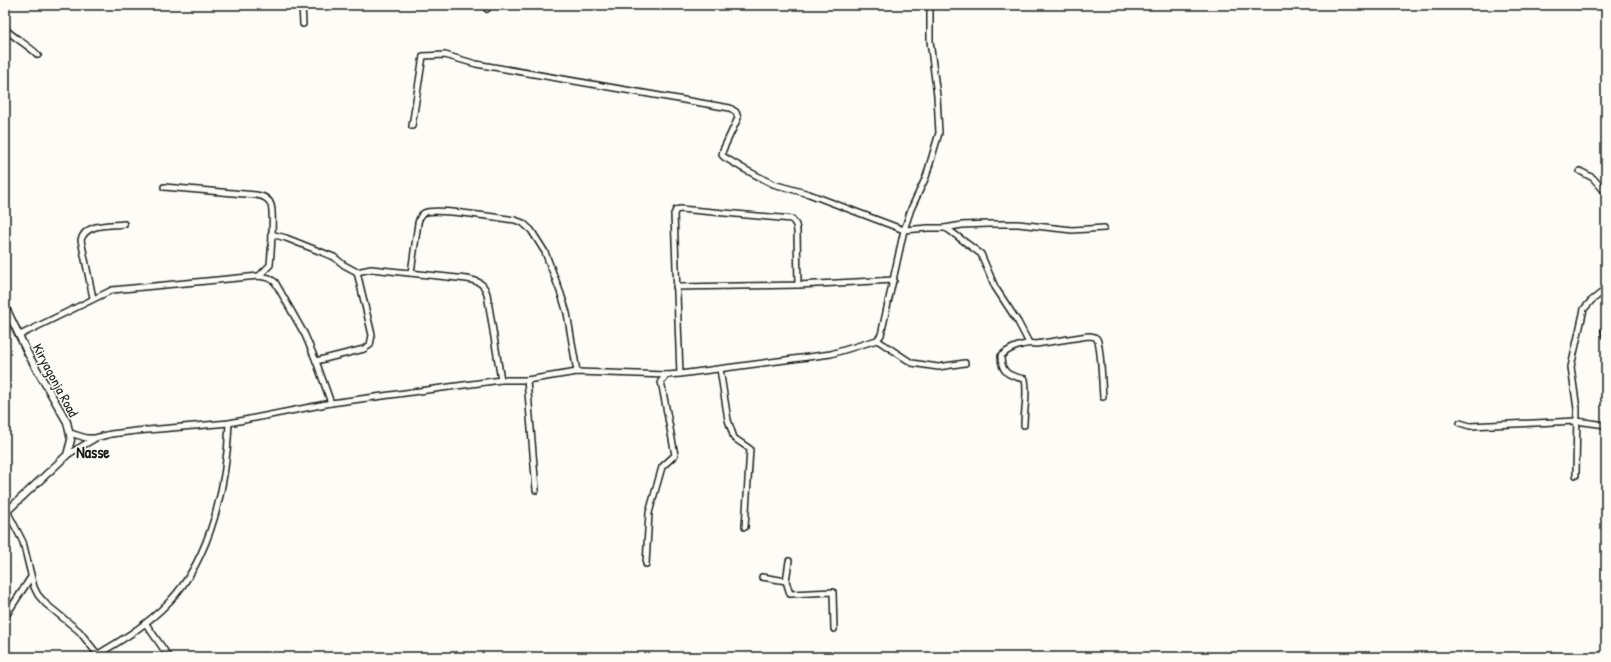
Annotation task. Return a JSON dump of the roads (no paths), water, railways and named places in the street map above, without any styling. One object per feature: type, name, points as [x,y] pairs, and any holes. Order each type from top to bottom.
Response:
[{"type":"street","points":[[302,5],[303,24]]},
{"type":"street","points":[[70,433],[86,438],[95,438],[111,434],[136,431],[229,423],[331,403],[501,380],[527,380],[577,372],[667,375],[680,374],[831,354],[877,340],[881,336],[904,230],[911,209],[926,177],[939,133],[937,96],[930,41],[930,5]]},
{"type":"street","points":[[5,29],[22,43],[30,47],[38,55]]},
{"type":"street","points":[[412,126],[423,56],[446,54],[465,61],[483,65],[730,108],[736,112],[738,118],[723,150],[722,155],[724,157],[773,184],[809,194],[904,230],[989,224],[1018,224],[1072,230],[1104,228]]},
{"type":"street","points":[[1580,171],[1593,178],[1606,193]]},
{"type":"street","points":[[164,187],[264,196],[271,204],[270,265],[259,276]]},
{"type":"street","points":[[680,374],[676,287],[675,211],[680,209],[792,219],[797,230],[798,285]]},
{"type":"street","points":[[411,273],[419,218],[424,213],[429,211],[448,212],[515,220],[523,223],[531,230],[545,252],[561,294],[570,328],[577,372]]},
{"type":"street","points":[[93,298],[81,240],[82,236],[88,229],[124,224]]},
{"type":"street","points":[[945,228],[981,254],[995,287],[1018,322],[1028,343]]},
{"type":"street","points":[[271,234],[286,238],[334,257],[344,265],[357,272],[371,269],[467,279],[481,283],[485,288],[501,380]]},
{"type":"street","points":[[316,361],[364,349],[370,345],[372,335],[357,272]]},
{"type":"street","points":[[20,335],[112,290],[130,287],[259,276],[269,278],[275,282],[305,335],[331,403]]},
{"type":"street","points":[[676,287],[798,285],[894,280]]},
{"type":"street","points":[[1576,475],[1577,409],[1571,367],[1584,309],[1591,301],[1606,289]]},
{"type":"street","name":"Kiryagonja Road","points":[[5,306],[28,354],[66,422],[70,433],[70,446],[67,455]]},
{"type":"street","points":[[1606,326],[1604,331],[1606,337]]},
{"type":"street","points":[[1024,425],[1027,389],[1025,379],[1008,374],[1003,368],[1001,356],[1006,351],[1028,343],[1036,344],[1088,336],[1097,339],[1103,397]]},
{"type":"street","points":[[877,340],[912,363],[938,367],[965,363]]},
{"type":"street","points":[[720,369],[728,420],[734,438],[750,449],[745,527]]},
{"type":"street","points":[[646,564],[649,513],[662,467],[675,455],[662,381],[667,375]]},
{"type":"street","points":[[527,380],[536,490]]},
{"type":"street","points":[[1460,423],[1470,426],[1576,422],[1606,425]]},
{"type":"street","points":[[95,438],[67,455],[6,510],[26,552],[31,577],[36,591],[46,604],[79,631],[97,656],[146,624],[169,602],[185,583],[212,525],[219,501],[228,446],[229,423]]},
{"type":"street","points":[[789,561],[786,581],[790,594],[833,592],[834,628]]},
{"type":"street","points":[[5,616],[31,577]]},
{"type":"street","points":[[762,577],[786,581]]},
{"type":"street","points":[[146,624],[169,657]]},
{"type":"district","name":"Nasse","points":[[93,452]]}]
